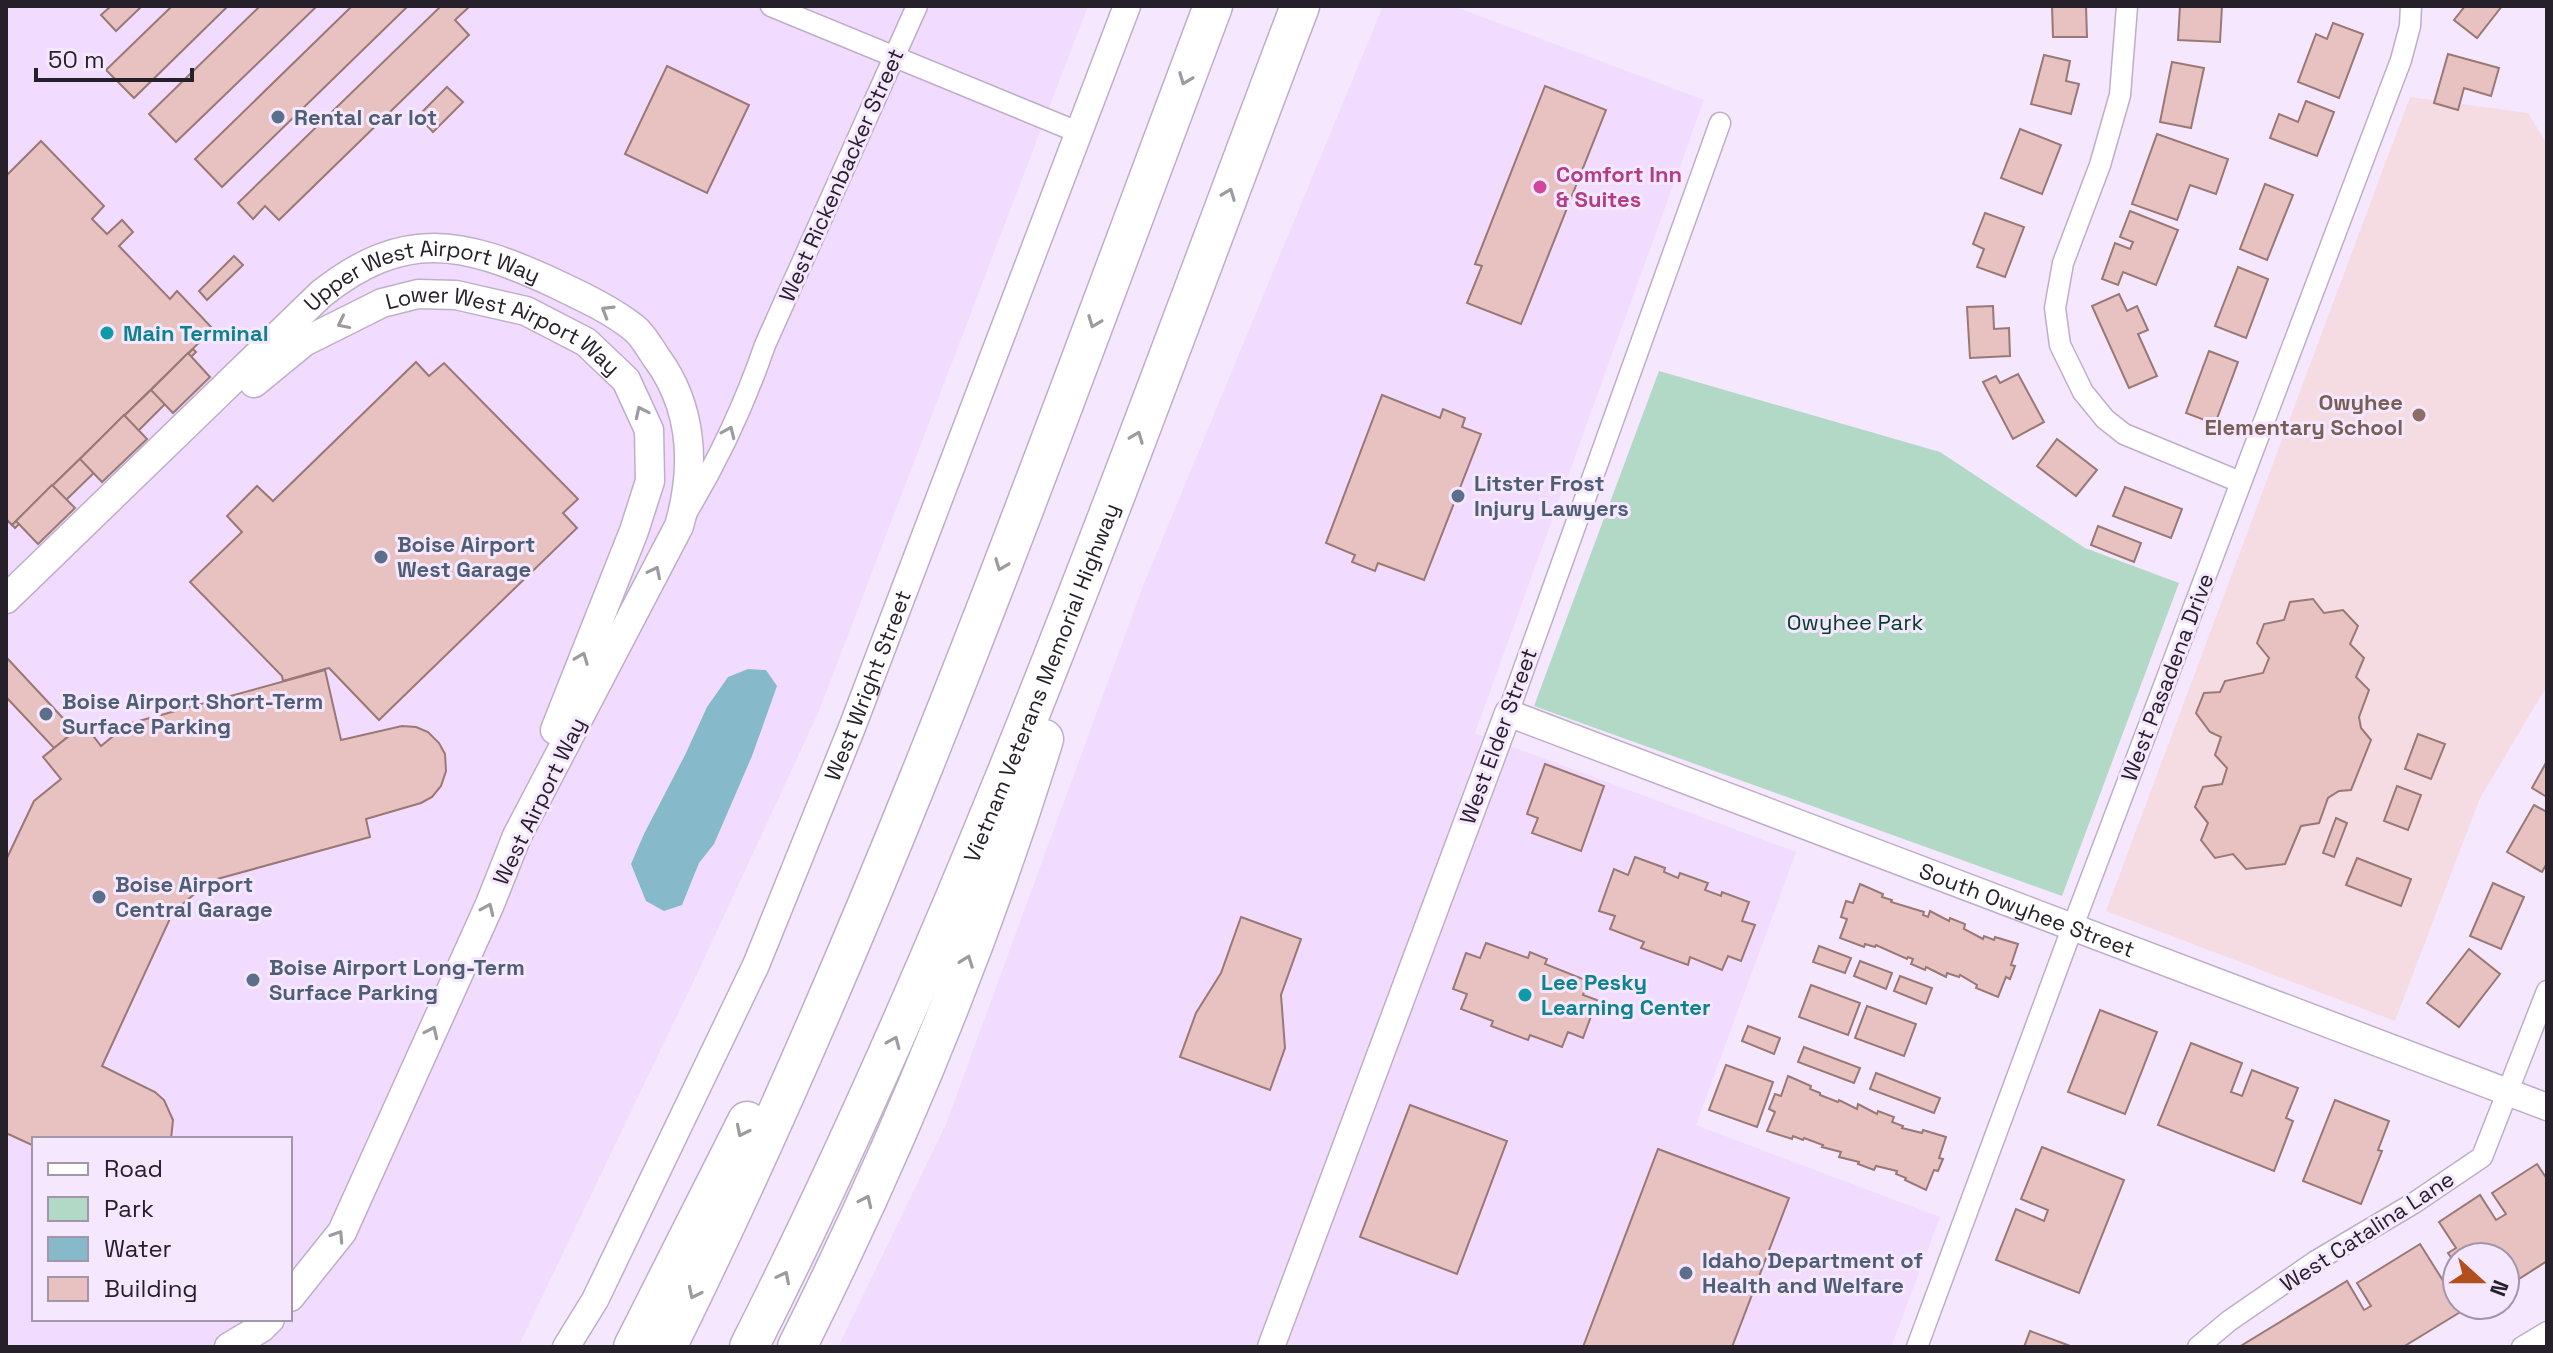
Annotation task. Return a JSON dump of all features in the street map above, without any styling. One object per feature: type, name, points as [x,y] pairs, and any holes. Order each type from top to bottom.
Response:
[{"type":"highway","points":[[667,1347],[762,1149],[816,1027],[957,682],[1213,6]]},
{"type":"highway","name":"Vietnam Veterans Memorial Highway","points":[[749,1347],[865,1110],[976,848],[1123,476],[1300,6]]},
{"type":"highway","points":[[797,1347],[922,1079],[957,990],[1030,785],[1123,476]]},
{"type":"highway","points":[[633,1347],[764,1087],[957,682]]},
{"type":"main road","name":"Upper West Airport Way","points":[[6,599],[321,294],[346,274],[378,257],[410,250],[449,248],[516,265],[604,308],[637,330],[668,374],[685,411],[691,460],[679,526]]},
{"type":"main road","name":"Lower West Airport Way","points":[[6,620],[262,374],[304,342],[382,303],[418,294],[456,295],[526,311],[586,342],[626,380],[649,430],[650,481],[634,531],[533,786],[517,836]]},
{"type":"main road","name":"West Airport Way","points":[[292,1294],[342,1232],[490,904],[517,836],[679,526]]},
{"type":"main road","points":[[229,1347],[268,1321]]},
{"type":"street","points":[[771,6],[1080,133]]},
{"type":"street","name":"West Rickenbacker Street","points":[[765,345],[917,6]]},
{"type":"street","name":"West Wright Street","points":[[566,1347],[595,1300],[756,965],[856,716],[1127,6]]},
{"type":"street","points":[[2127,6],[2120,95],[2100,165],[2063,263],[2055,308],[2060,345],[2083,392],[2105,419],[2124,434],[2240,482]]},
{"type":"street","name":"West Pasadena Drive","points":[[1917,1347],[2401,60],[2410,26],[2411,6]]},
{"type":"street","name":"West Elder Street","points":[[1271,1347],[1508,713],[1720,123]]},
{"type":"street","name":"West Airport Way","points":[[679,526],[713,469],[754,378],[765,345]]},
{"type":"street","name":"South Owyhee Street","points":[[1508,713],[2547,1107]]},
{"type":"street","name":"West Catalina Lane","points":[[2198,1347],[2229,1321],[2304,1270],[2482,1157],[2547,991]]},
{"type":"street","points":[[2522,1347],[2547,1332]]},
{"type":"shaded area","points":[[6,6],[1088,6],[819,711],[518,1347],[6,1347]]},
{"type":"shaded area","points":[[1383,6],[1453,6],[1704,100],[1475,733],[1796,852],[1696,1125],[1940,1217],[1891,1347],[838,1347],[946,1124],[1143,586]]},
{"type":"shaded area","name":"Owyhee Elementary School","points":[[2410,97],[2528,113],[2547,144],[2547,686],[2480,798],[2395,1021],[2106,911]]},
{"type":"green space","name":"Owyhee Park","points":[[1659,371],[1940,452],[2085,548],[2179,583],[2062,896],[1534,706]]},
{"type":"water","points":[[748,669],[766,670],[777,686],[752,756],[714,844],[699,863],[682,905],[664,911],[646,901],[631,864],[707,707],[728,677]]},
{"type":"building","points":[[111,6],[142,6],[116,31],[101,15]]},
{"type":"building","points":[[172,6],[228,6],[134,98],[106,70]]},
{"type":"building","points":[[260,6],[317,6],[176,142],[149,114]]},
{"type":"building","points":[[352,6],[408,6],[222,187],[195,159]]},
{"type":"building","points":[[441,6],[470,6],[455,20],[469,35],[279,220],[265,206],[253,219],[238,203]]},
{"type":"building","points":[[2052,6],[2086,6],[2087,37],[2053,37]]},
{"type":"building","points":[[2180,6],[2222,6],[2220,42],[2178,40]]},
{"type":"building","points":[[2465,6],[2502,6],[2477,38],[2454,20]]},
{"type":"building","points":[[2333,23],[2363,34],[2339,98],[2298,82],[2316,34],[2327,39]]},
{"type":"building","points":[[2448,54],[2499,68],[2491,96],[2464,88],[2458,110],[2434,103]]},
{"type":"building","points":[[2044,55],[2070,61],[2066,81],[2079,84],[2071,114],[2031,104]]},
{"type":"building","points":[[2172,62],[2204,68],[2191,128],[2160,122]]},
{"type":"building","points":[[667,66],[749,105],[707,193],[625,154]]},
{"type":"building","name":"Comfort Inn & Suites","points":[[1545,86],[1606,110],[1521,324],[1467,303],[1482,266],[1475,264]]},
{"type":"building","points":[[447,87],[463,102],[433,132],[418,116]]},
{"type":"building","points":[[2306,101],[2334,112],[2317,156],[2270,138],[2279,114],[2298,122]]},
{"type":"building","points":[[2020,129],[2061,145],[2042,194],[2001,178]]},
{"type":"building","points":[[2157,134],[2228,159],[2216,194],[2190,185],[2177,220],[2132,204]]},
{"type":"building","name":"Main Terminal","points":[[41,141],[104,206],[92,219],[107,234],[122,220],[133,232],[119,246],[170,299],[177,291],[213,329],[12,525],[6,519],[6,176]]},
{"type":"building","points":[[2265,184],[2293,195],[2267,260],[2240,249]]},
{"type":"building","points":[[2130,211],[2178,230],[2156,285],[2123,272],[2118,285],[2102,279],[2115,243],[2130,249],[2133,242],[2120,237]]},
{"type":"building","points":[[1985,213],[2024,227],[2005,277],[1977,267],[1984,249],[1973,244]]},
{"type":"building","points":[[234,256],[243,265],[207,300],[199,291]]},
{"type":"building","points":[[2238,267],[2268,279],[2246,338],[2215,326]]},
{"type":"building","points":[[2119,294],[2127,311],[2137,306],[2148,330],[2138,334],[2157,376],[2129,388],[2092,306]]},
{"type":"building","points":[[1993,306],[1994,329],[2009,328],[2010,356],[1970,358],[1967,307]]},
{"type":"building","points":[[193,349],[196,352],[165,382],[176,393],[137,432],[126,421],[94,452],[104,463],[65,501],[54,490],[15,528],[12,525]]},
{"type":"building","points":[[2209,351],[2238,362],[2215,424],[2186,413]]},
{"type":"building","points":[[188,353],[210,377],[173,413],[151,390]]},
{"type":"building","name":"Boise Airport West Garage","points":[[416,362],[429,376],[444,363],[578,499],[563,513],[577,528],[379,720],[329,668],[283,681],[282,676],[190,582],[242,532],[227,516],[257,486],[273,501]]},
{"type":"building","points":[[2018,374],[2044,422],[2013,439],[1983,382],[1996,376],[2000,383]]},
{"type":"building","points":[[1382,395],[1440,418],[1443,409],[1465,418],[1462,427],[1481,434],[1424,580],[1378,563],[1375,571],[1352,562],[1355,555],[1326,543]]},
{"type":"building","points":[[124,415],[147,439],[102,482],[80,459]]},
{"type":"building","points":[[2057,439],[2097,470],[2076,496],[2037,466]]},
{"type":"building","points":[[52,485],[75,508],[38,544],[16,521]]},
{"type":"building","points":[[2125,487],[2182,509],[2171,538],[2113,516]]},
{"type":"building","points":[[2098,526],[2141,543],[2134,562],[2091,545]]},
{"type":"building","points":[[2313,599],[2324,613],[2343,610],[2358,626],[2350,644],[2364,658],[2356,677],[2369,690],[2359,717],[2361,728],[2371,740],[2351,790],[2339,791],[2328,798],[2319,823],[2301,826],[2285,864],[2246,869],[2233,854],[2215,858],[2201,840],[2208,823],[2195,807],[2203,787],[2222,784],[2227,768],[2215,755],[2221,737],[2210,732],[2196,713],[2204,693],[2220,692],[2225,681],[2263,673],[2269,658],[2257,643],[2264,624],[2284,620],[2290,602]]},
{"type":"building","points":[[6,657],[75,731],[54,748],[6,697]]},
{"type":"building","name":"Boise Airport Central Garage","points":[[325,670],[341,740],[402,726],[416,727],[428,732],[439,743],[445,754],[446,771],[441,786],[432,797],[366,819],[370,837],[210,881],[173,912],[102,1066],[155,1092],[164,1100],[173,1120],[171,1137],[32,1137],[32,1145],[6,1133],[6,860],[34,801],[61,779],[43,757],[84,724],[101,746],[128,724]]},
{"type":"building","points":[[2418,734],[2445,744],[2431,779],[2405,769]]},
{"type":"building","points":[[2547,761],[2547,797],[2532,788]]},
{"type":"building","points":[[1545,764],[1604,786],[1581,851],[1532,833],[1538,818],[1527,814]]},
{"type":"building","points":[[2397,786],[2421,795],[2408,830],[2384,821]]},
{"type":"building","points":[[2534,805],[2547,812],[2547,863],[2542,872],[2507,852]]},
{"type":"building","points":[[2336,818],[2347,823],[2334,857],[2323,853]]},
{"type":"building","points":[[1635,857],[1665,868],[1664,872],[1678,878],[1680,873],[1708,883],[1705,890],[1721,896],[1722,892],[1749,902],[1742,921],[1755,925],[1741,961],[1728,956],[1722,970],[1690,957],[1688,965],[1641,948],[1644,942],[1610,929],[1615,916],[1599,911],[1614,869],[1628,875]]},
{"type":"building","points":[[2357,858],[2411,879],[2401,906],[2346,885]]},
{"type":"building","points":[[2493,883],[2524,897],[2501,949],[2470,936]]},
{"type":"building","points":[[1860,884],[1883,894],[1882,897],[1891,902],[1924,912],[1923,915],[1928,917],[1930,911],[1949,921],[1950,918],[1965,924],[1964,929],[1983,939],[1984,936],[1994,940],[1995,937],[2018,944],[2011,965],[2015,966],[2010,979],[2006,977],[1998,997],[1976,988],[1977,985],[1960,975],[1947,973],[1946,977],[1926,967],[1925,970],[1911,964],[1913,959],[1876,945],[1865,944],[1864,947],[1840,938],[1847,919],[1841,917],[1846,901],[1853,903]]},
{"type":"building","points":[[1241,917],[1301,939],[1281,995],[1285,1048],[1270,1090],[1180,1057],[1196,1013],[1221,973]]},
{"type":"building","name":"Lee Pesky Learning Center","points":[[1486,943],[1528,958],[1530,952],[1547,959],[1545,964],[1588,981],[1583,995],[1597,1000],[1583,1038],[1568,1032],[1562,1047],[1530,1035],[1528,1040],[1491,1026],[1493,1021],[1461,1009],[1467,994],[1453,989],[1466,953],[1480,958]]},
{"type":"building","points":[[1819,946],[1851,958],[1845,973],[1813,962]]},
{"type":"building","points":[[2469,949],[2500,974],[2459,1027],[2427,1003]]},
{"type":"building","points":[[1860,961],[1892,973],[1886,989],[1854,976]]},
{"type":"building","points":[[1900,976],[1932,988],[1926,1004],[1894,991]]},
{"type":"building","points":[[1811,985],[1860,1003],[1848,1035],[1799,1017]]},
{"type":"building","points":[[1867,1006],[1916,1024],[1904,1056],[1855,1038]]},
{"type":"building","points":[[2100,1010],[2157,1032],[2125,1114],[2068,1092]]},
{"type":"building","points":[[1748,1026],[1780,1038],[1774,1054],[1742,1041]]},
{"type":"building","points":[[2191,1043],[2242,1063],[2231,1092],[2242,1096],[2252,1070],[2298,1088],[2286,1118],[2293,1121],[2274,1171],[2158,1125]]},
{"type":"building","points":[[1804,1047],[1860,1068],[1854,1083],[1798,1062]]},
{"type":"building","points":[[1726,1065],[1773,1082],[1757,1127],[1709,1110]]},
{"type":"building","points":[[1876,1073],[1940,1098],[1934,1113],[1870,1089]]},
{"type":"building","points":[[1788,1076],[1838,1102],[1857,1109],[1858,1104],[1877,1114],[1878,1111],[1894,1117],[1892,1122],[1902,1128],[1946,1137],[1939,1158],[1943,1159],[1938,1171],[1934,1170],[1926,1190],[1905,1180],[1896,1174],[1897,1171],[1876,1166],[1874,1170],[1839,1157],[1841,1152],[1804,1138],[1793,1136],[1792,1139],[1767,1131],[1775,1112],[1769,1109],[1775,1094],[1781,1096]]},
{"type":"building","points":[[2335,1100],[2389,1121],[2378,1150],[2382,1151],[2361,1204],[2303,1181]]},
{"type":"building","points":[[1410,1105],[1507,1141],[1457,1274],[1360,1237]]},
{"type":"building","points":[[2042,1147],[2124,1180],[2079,1293],[1996,1260],[2016,1209],[2044,1221],[2048,1210],[2021,1199]]},
{"type":"building","name":"Idaho Department of Health and Welfare","points":[[1658,1149],[1789,1198],[1732,1347],[1583,1347]]},
{"type":"building","points":[[2537,1164],[2547,1179],[2547,1261],[2521,1278],[2521,1241],[2451,1241],[2439,1222],[2480,1195],[2496,1220],[2506,1214],[2492,1193]]},
{"type":"building","points":[[2420,1244],[2441,1278],[2441,1321],[2446,1321],[2403,1347],[2239,1347],[2347,1281],[2364,1310],[2371,1306],[2357,1283]]},
{"type":"building","points":[[2030,1331],[2073,1347],[2024,1347]]},
{"type":"place","name":"Rental car lot","points":[[278,117]]},
{"type":"place","name":"Comfort Inn & Suites","points":[[1540,187]]},
{"type":"place","name":"Main Terminal","points":[[107,333]]},
{"type":"place","name":"Owyhee Elementary School","points":[[2419,415]]},
{"type":"place","name":"Litster Frost Injury Lawyers","points":[[1458,496]]},
{"type":"place","name":"Boise Airport West Garage","points":[[381,557]]},
{"type":"place","name":"Boise Airport Short-Term Surface Parking","points":[[46,714]]},
{"type":"place","name":"Boise Airport Central Garage","points":[[99,897]]},
{"type":"place","name":"Boise Airport Long-Term Surface Parking","points":[[253,980]]},
{"type":"place","name":"Lee Pesky Learning Center","points":[[1525,995]]},
{"type":"place","name":"Idaho Department of Health and Welfare","points":[[1686,1273]]}]
